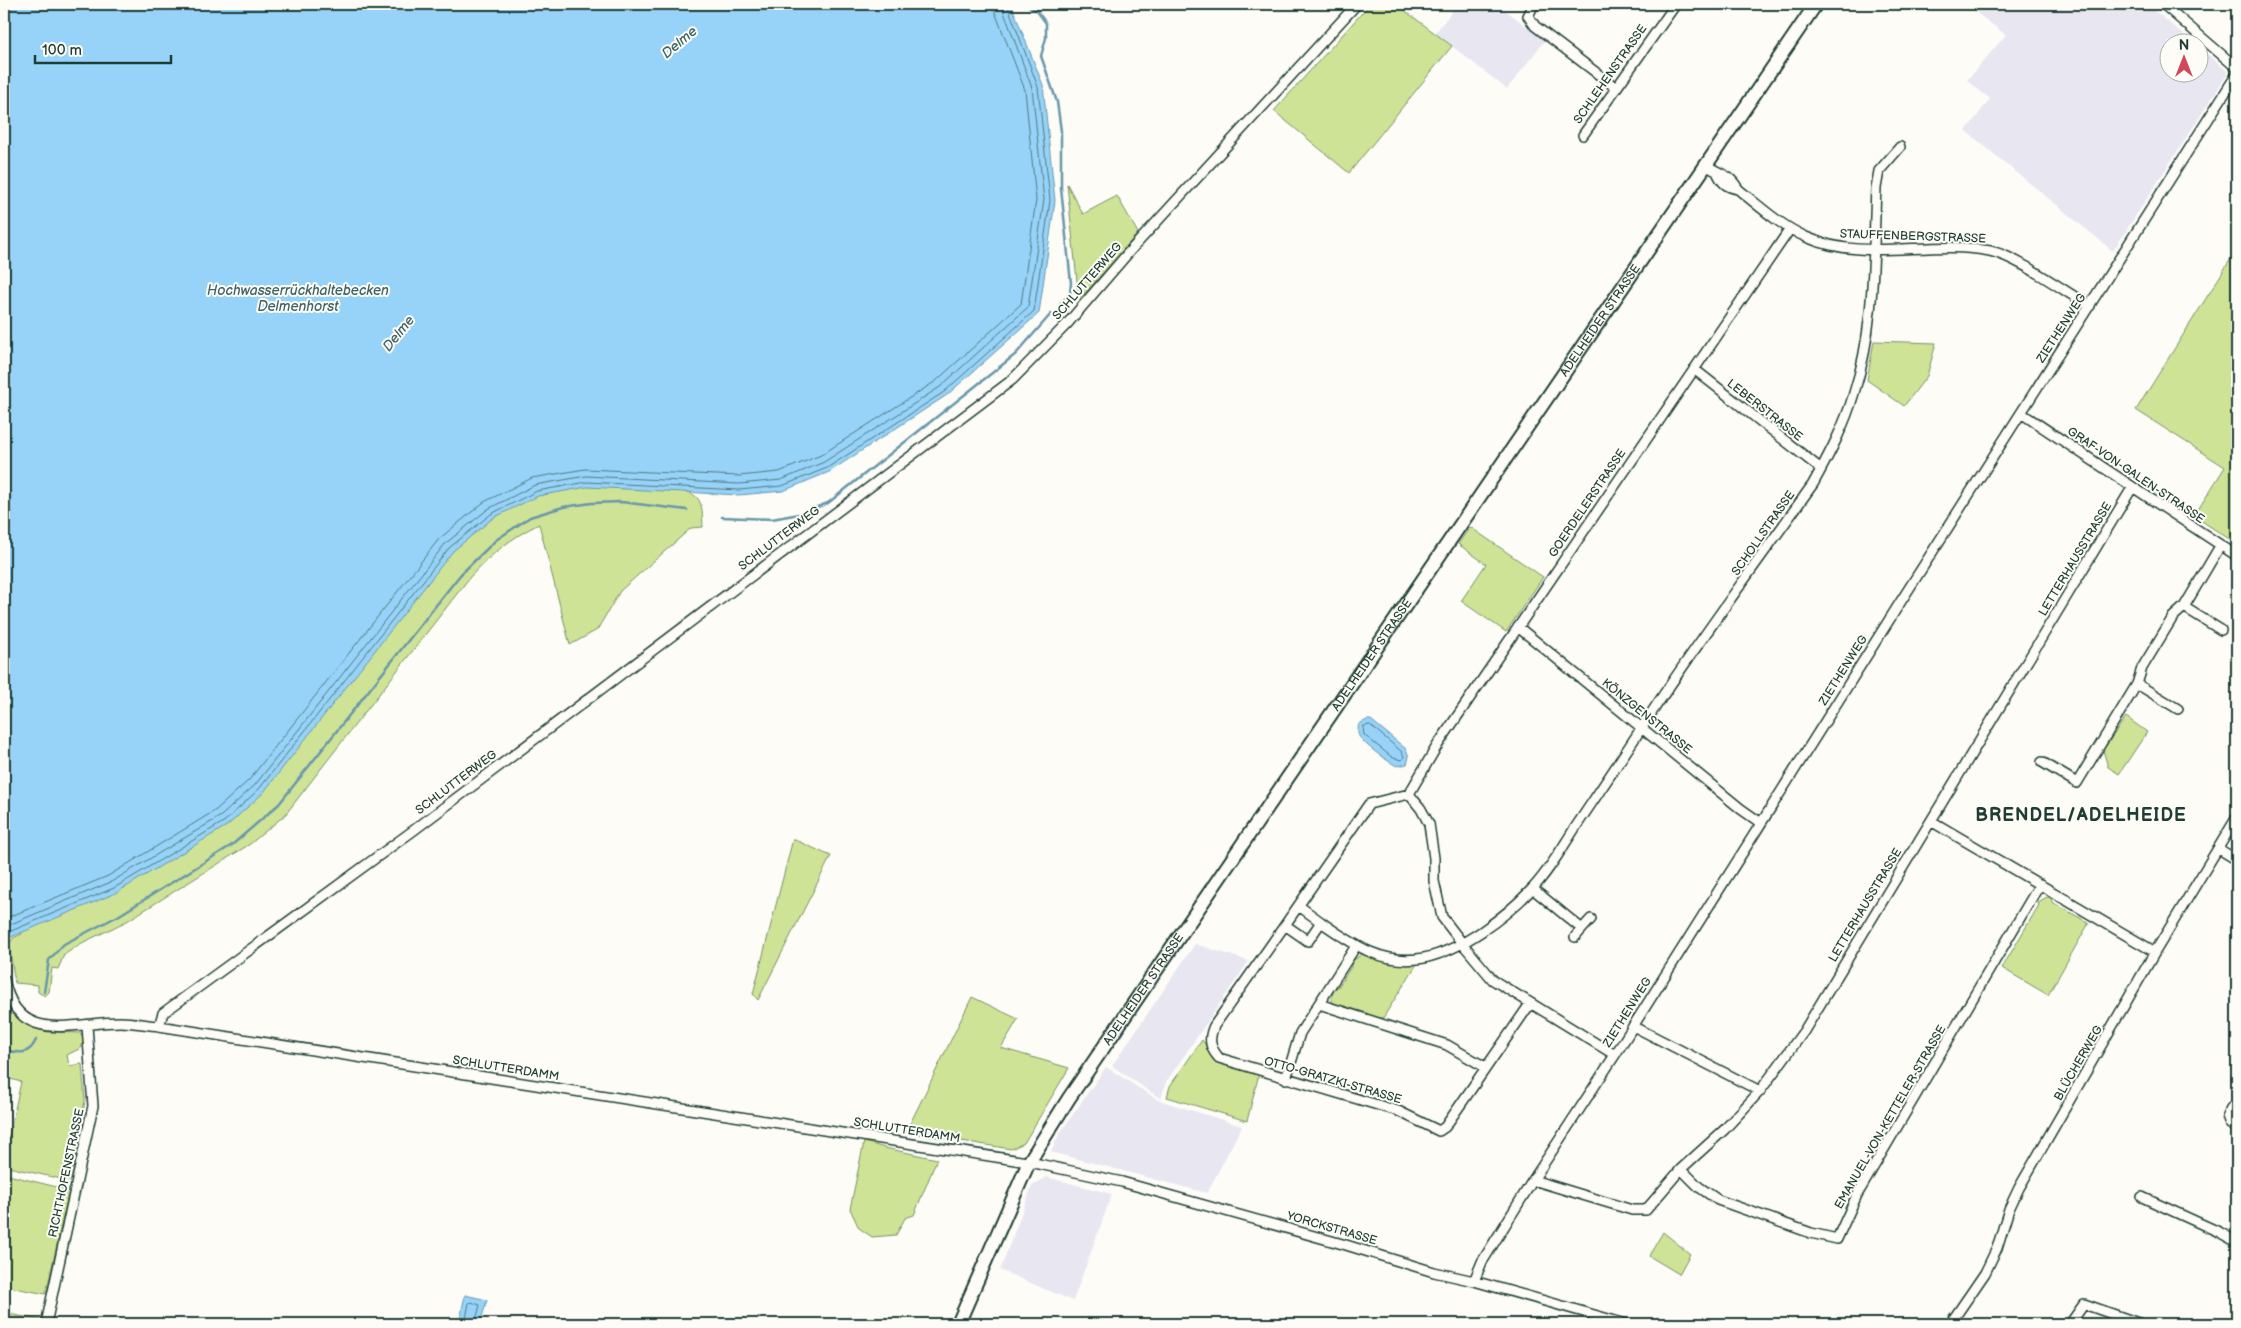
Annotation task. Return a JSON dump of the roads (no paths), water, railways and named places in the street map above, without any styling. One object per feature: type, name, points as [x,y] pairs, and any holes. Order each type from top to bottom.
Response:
[{"type":"main road","name":"ADELHEIDER STRASSE","points":[[958,1324],[1029,1162],[1069,1098],[1711,169],[1816,4]]},
{"type":"street","name":"SCHLUTTERWEG","points":[[159,1026],[164,1013],[414,830],[1012,380],[1067,324],[1129,252],[1358,4]]},
{"type":"street","points":[[1534,4],[1528,16],[1536,26],[1615,86]]},
{"type":"street","name":"SCHLEHENSTRASSE","points":[[1583,135],[1615,86],[1676,4]]},
{"type":"street","points":[[2164,4],[2237,68]]},
{"type":"street","name":"ZIETHENWEG","points":[[1474,1281],[1482,1262],[1533,1180],[1615,1055],[2237,74]]},
{"type":"street","name":"SCHOLLSTRASSE","points":[[1299,906],[1356,946],[1380,956],[1399,959],[1423,958],[1443,952],[1462,943],[1505,914],[1533,889],[1642,728],[1813,484],[1821,469],[1841,428],[1855,393],[1867,339],[1876,188],[1879,171],[1900,148]]},
{"type":"street","name":"STAUFFENBERGSTRASSE","points":[[1711,169],[1727,187],[1738,189],[1790,229],[1807,238],[1838,247],[1873,249],[1970,248],[1992,251],[2010,258],[2090,306]]},
{"type":"street","name":"GOERDELERSTRASSE","points":[[1409,794],[1437,746],[1790,229]]},
{"type":"street","name":"LEBERSTRASSE","points":[[1694,369],[1821,469]]},
{"type":"street","name":"GRAF-VON-GALEN-STRASSE","points":[[2021,413],[2237,556]]},
{"type":"street","name":"LETTERHAUSSTRASSE","points":[[1533,1180],[1639,1210],[1646,1210],[1681,1169],[1724,1130],[1760,1092],[1804,1031],[2132,488]]},
{"type":"street","points":[[2042,762],[2077,783],[2137,684],[2142,668],[2173,617],[2184,607],[2220,546]]},
{"type":"street","points":[[2184,607],[2221,630]]},
{"type":"street","name":"KÖNZGENSTRASSE","points":[[1518,627],[1761,823]]},
{"type":"street","points":[[2137,684],[2178,709]]},
{"type":"street","points":[[1409,794],[1421,809],[1429,824],[1434,858],[1434,881],[1442,917],[1462,943],[1493,980],[1615,1055]]},
{"type":"street","name":"OTTO-GRATZKI-STRASSE","points":[[1409,794],[1369,804],[1214,1026],[1210,1040],[1212,1048],[1220,1058],[1398,1111],[1439,1131],[1446,1127],[1485,1067],[1530,1004]]},
{"type":"street","name":"BLÜCHERWEG","points":[[1950,1324],[1985,1273],[1997,1248],[2009,1209],[2020,1188],[2156,952],[2237,818]]},
{"type":"street","points":[[1931,821],[2156,952]]},
{"type":"street","points":[[2219,849],[2237,860]]},
{"type":"street","name":"EMANUEL-VON-KETTELER-STRASSE","points":[[1681,1169],[1699,1187],[1718,1200],[1812,1233],[1838,1239],[1857,1195],[2040,884]]},
{"type":"street","points":[[1533,889],[1582,929]]},
{"type":"street","points":[[1575,937],[1591,919]]},
{"type":"street","points":[[1285,925],[1308,941],[1321,922]]},
{"type":"street","points":[[1286,1079],[1300,1033],[1356,946]]},
{"type":"street","name":"SCHLUTTERDAMM","points":[[4,979],[18,1011],[31,1020],[45,1026],[64,1028],[120,1022],[159,1026],[1029,1162]]},
{"type":"street","points":[[1319,1004],[1447,1045],[1485,1067]]},
{"type":"street","name":"RICHTHOFENSTRASSE","points":[[46,1324],[93,1106],[86,1026]]},
{"type":"street","points":[[1633,1026],[1760,1092]]},
{"type":"street","points":[[2237,1106],[2231,1108],[2227,1116],[2230,1124],[2237,1128]]},
{"type":"street","name":"YORCKSTRASSE","points":[[1029,1162],[1122,1182],[1346,1245],[1434,1272],[1474,1281],[1626,1324]]},
{"type":"street","points":[[2142,1197],[2237,1242]]},
{"type":"street","points":[[2070,1324],[2084,1304],[2141,1324]]},
{"type":"water","name":"Hochwasserrückhaltebecken Delmenhorst","points":[[4,4],[1011,4],[1043,85],[1055,201],[1039,313],[947,395],[829,472],[783,491],[739,495],[587,487],[538,496],[493,518],[453,551],[263,793],[228,825],[116,893],[4,940]]},
{"type":"water","points":[[1371,720],[1406,749],[1409,757],[1407,764],[1397,766],[1365,744],[1359,736],[1358,728],[1359,724]]},
{"type":"water","points":[[465,1295],[487,1300],[480,1324],[459,1324]]},
{"type":"waterway","points":[[1025,4],[1036,10],[1046,23],[1046,38],[1041,56],[1057,102],[1061,131],[1061,188],[1071,283],[1070,293],[1060,304]]},
{"type":"waterway","points":[[722,517],[772,519],[799,514],[828,503],[1016,354],[1051,314]]},
{"type":"waterway","points":[[44,992],[49,960],[64,944],[118,916],[232,845],[279,804],[460,575],[496,540],[530,517],[563,507],[621,502],[687,510]]},
{"type":"waterway","points":[[4,1050],[27,1051],[36,1040]]},
{"type":"district","name":"BRENDEL/ADELHEIDE","points":[[2081,815]]},
{"type":"water label","name":"Delme","points":[[679,42]]},
{"type":"water label","name":"Delme","points":[[398,333]]}]
